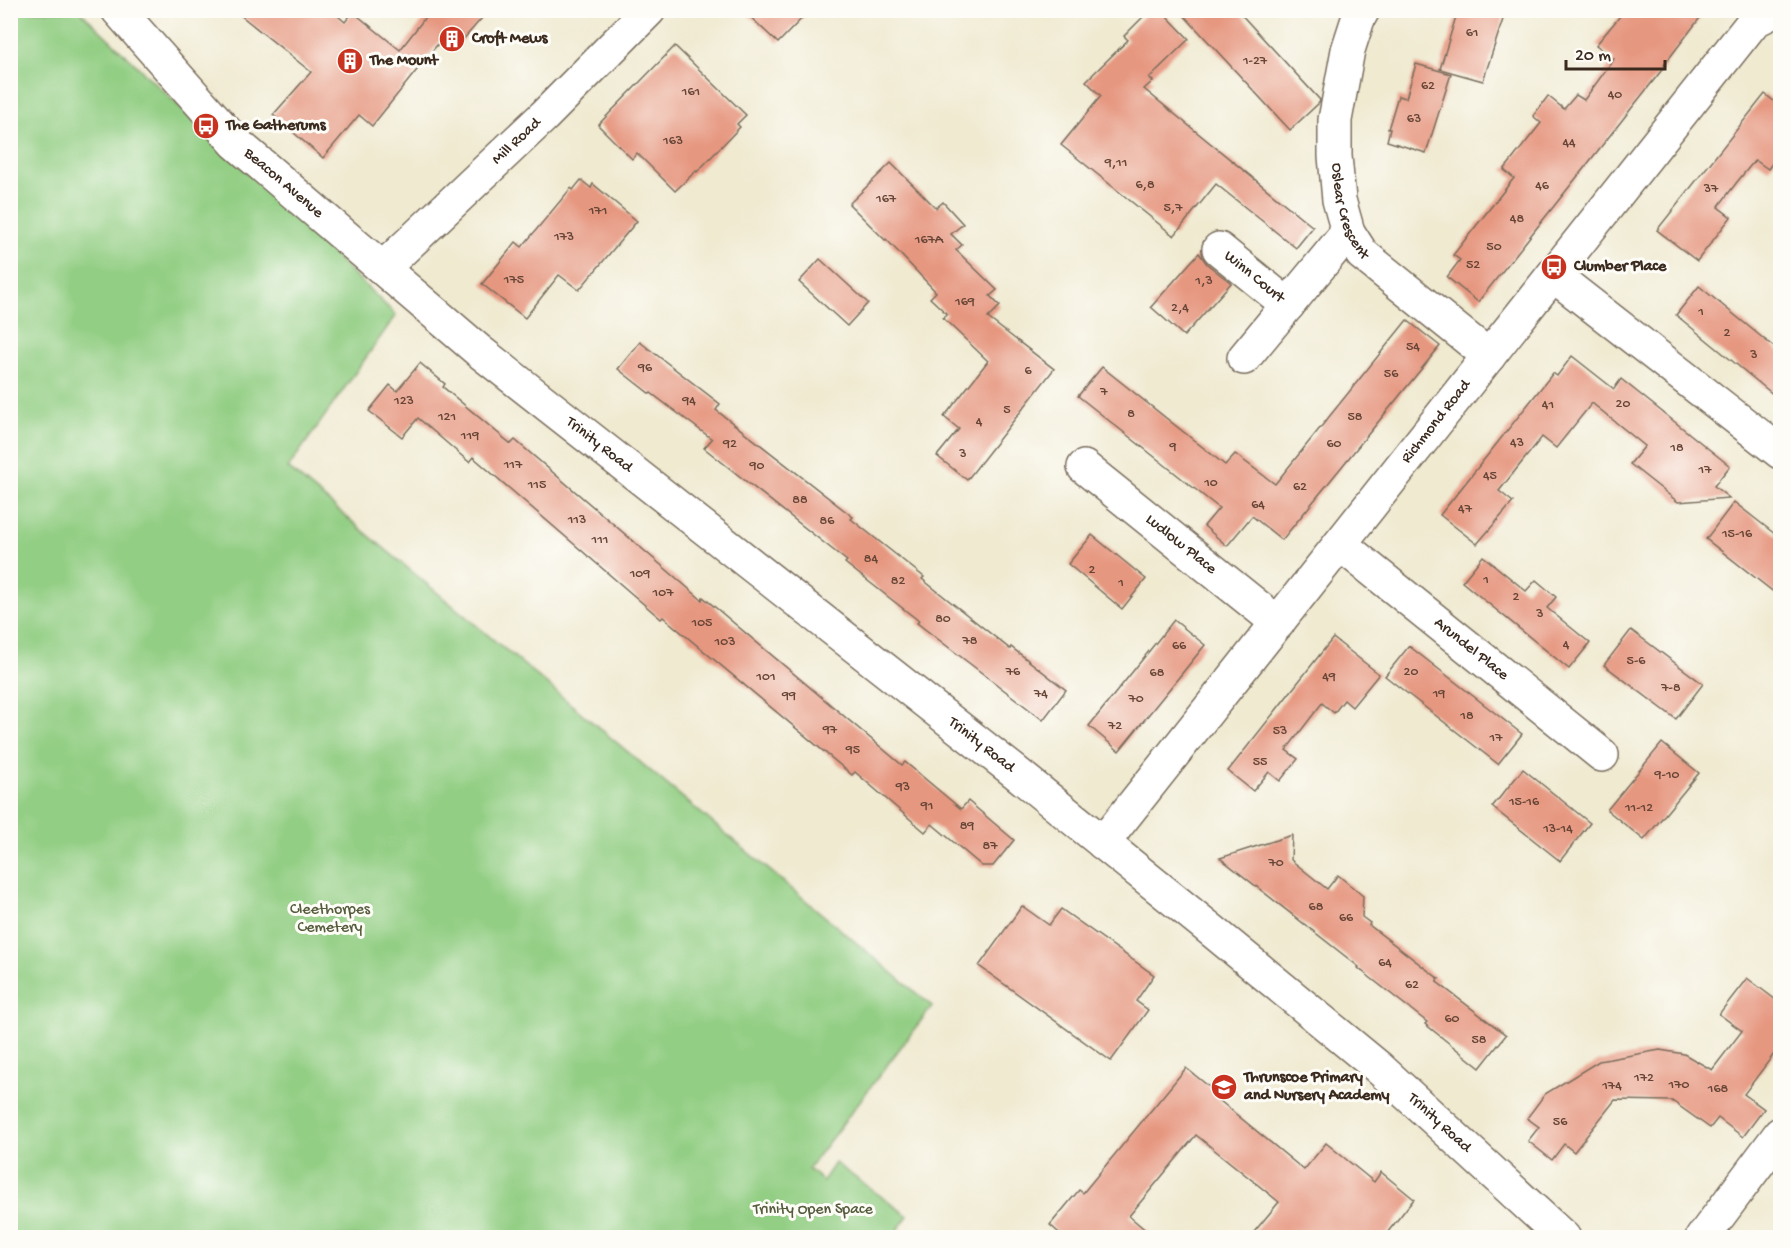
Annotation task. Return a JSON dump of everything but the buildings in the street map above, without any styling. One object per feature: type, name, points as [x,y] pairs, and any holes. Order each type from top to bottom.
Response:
[{"type":"street","name":"Beacon Avenue","points":[[118,10],[236,143],[383,268]]},
{"type":"street","name":"Mill Road","points":[[383,268],[544,116],[649,10]]},
{"type":"street","name":"Oslear Crescent","points":[[1363,10],[1348,50],[1335,120],[1335,156],[1340,200],[1348,232],[1362,254],[1489,356]]},
{"type":"street","name":"Richmond Road","points":[[1103,843],[1754,21],[1776,10]]},
{"type":"street","name":"Winn Court","points":[[1244,358],[1348,232]]},
{"type":"street","name":"Winn Court","points":[[1219,249],[1288,305]]},
{"type":"street","name":"Trinity Road","points":[[383,268],[480,351],[986,749],[1379,1068],[1564,1238]]},
{"type":"street","points":[[1553,275],[1780,452]]},
{"type":"street","name":"Ludlow Place","points":[[1084,467],[1278,623]]},
{"type":"street","name":"Arundel Place","points":[[1340,544],[1602,755]]},
{"type":"street","points":[[1702,1238],[1780,1134]]},
{"type":"green space","name":"Cleethorpes Cemetery","points":[[10,11],[80,11],[396,315],[288,468],[932,1006],[808,1169],[823,1181],[835,1163],[908,1216],[892,1237],[11,1237]]},
{"type":"place","name":"Croft Mews","points":[[452,39]]},
{"type":"place","name":"The Mount","points":[[350,61]]},
{"type":"place","name":"The Gatherums","points":[[206,126]]},
{"type":"place","name":"Clumber Place","points":[[1554,267]]},
{"type":"place","name":"Thrunscoe Primary and Nursery Academy","points":[[1224,1087]]},
{"type":"park label","name":"Trinity Open Space","points":[[813,1210]]}]
